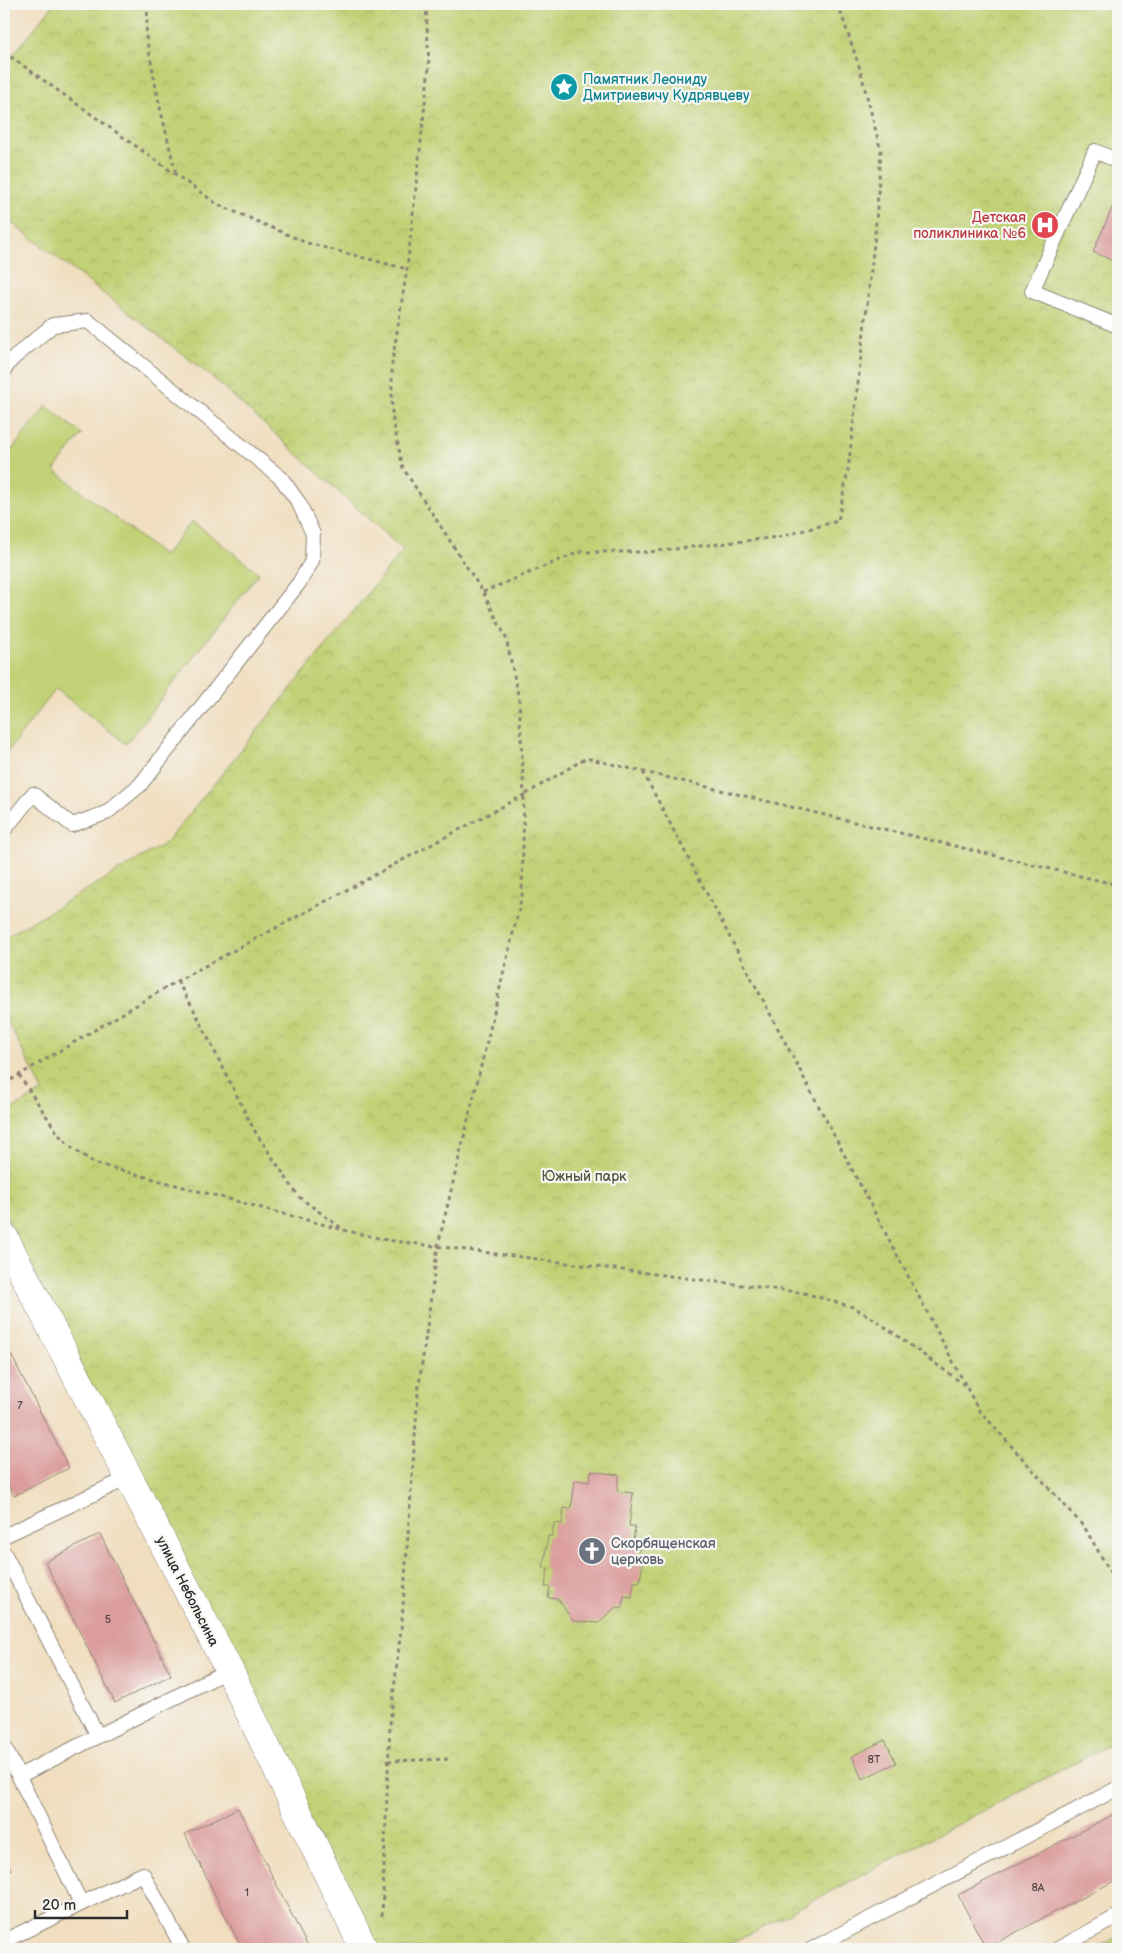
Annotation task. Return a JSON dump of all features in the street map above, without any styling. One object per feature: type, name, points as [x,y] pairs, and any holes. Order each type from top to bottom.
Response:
[{"type":"street","name":"улица Небольсина","points":[[4,1237],[130,1477],[228,1670],[364,1949]]},
{"type":"lane","points":[[1118,161],[1095,152],[1032,291],[1118,326]]},
{"type":"lane","points":[[4,370],[12,359],[53,325],[88,320],[281,478],[299,503],[313,534],[312,561],[299,583],[140,786],[106,813],[72,826],[33,794],[4,830]]},
{"type":"lane","points":[[4,1536],[130,1477]]},
{"type":"lane","points":[[4,1553],[98,1736]]},
{"type":"lane","points":[[19,1776],[228,1670]]},
{"type":"lane","points":[[4,1746],[81,1903]]},
{"type":"lane","points":[[812,1949],[1118,1788]]},
{"type":"lane","points":[[4,1941],[142,1874],[183,1949]]},
{"type":"lane","points":[[1058,1949],[1118,1916]]},
{"type":"path","points":[[148,4],[146,36],[159,103],[176,174]]},
{"type":"path","points":[[382,1920],[388,1761],[405,1574],[418,1392],[438,1245],[522,896],[524,795],[518,691],[506,638],[483,592],[402,468],[392,416],[392,363],[407,269],[429,67],[426,4]]},
{"type":"path","points":[[483,592],[578,552],[648,552],[770,538],[838,521],[848,470],[875,235],[881,151],[860,70],[838,4]]},
{"type":"path","points":[[4,52],[217,204],[307,243],[407,269]]},
{"type":"path","points":[[4,1084],[177,980],[524,795],[586,758],[1118,885]]},
{"type":"path","points":[[642,771],[978,1409],[1085,1528],[1118,1586]]},
{"type":"path","points":[[177,980],[194,1008],[254,1130],[299,1197],[344,1230]]},
{"type":"path","points":[[19,1075],[59,1135],[72,1148],[94,1163],[387,1240],[804,1293],[853,1307],[877,1321],[966,1386]]},
{"type":"path","points":[[388,1761],[449,1759]]},
{"type":"green space","name":"Южный парк","points":[[54,4],[1118,4],[1118,1740],[721,1949],[374,1949],[4,1212],[4,1114],[43,1091],[4,1014],[4,938],[166,843],[403,550],[211,376],[4,217],[4,66]]},
{"type":"green space","points":[[46,406],[82,434],[54,470],[164,556],[192,521],[259,573],[126,744],[56,689],[4,756],[4,460]]},
{"type":"green space","points":[[1118,1937],[1118,1949],[1095,1949]]},
{"type":"building","points":[[1118,195],[1118,263],[1093,252]]},
{"type":"building","points":[[4,1341],[69,1468],[14,1496],[4,1477]]},
{"type":"building","name":"Скорбященская церковь","points":[[591,1471],[619,1475],[617,1491],[633,1493],[629,1526],[635,1526],[633,1542],[640,1543],[638,1559],[643,1560],[640,1582],[634,1582],[632,1597],[624,1596],[622,1608],[616,1607],[598,1623],[573,1621],[558,1599],[548,1598],[550,1587],[545,1587],[548,1568],[543,1568],[548,1536],[552,1536],[554,1523],[562,1524],[564,1508],[571,1509],[575,1480],[589,1482]]},
{"type":"building","points":[[100,1534],[171,1675],[115,1703],[45,1562]]},
{"type":"building","points":[[885,1740],[896,1763],[862,1779],[852,1756]]},
{"type":"building","points":[[238,1808],[309,1949],[242,1949],[185,1834]]},
{"type":"building","points":[[1118,1812],[1118,1879],[986,1948],[958,1895]]},
{"type":"building","points":[[4,1856],[11,1870],[4,1874]]},
{"type":"place","name":"Памятник Леониду Дмитриевичу Кудрявцеву","points":[[564,87]]},
{"type":"place","name":"Детская поликлиника №6","points":[[1045,225]]},
{"type":"place","name":"Скорбященская церковь","points":[[592,1551]]}]
